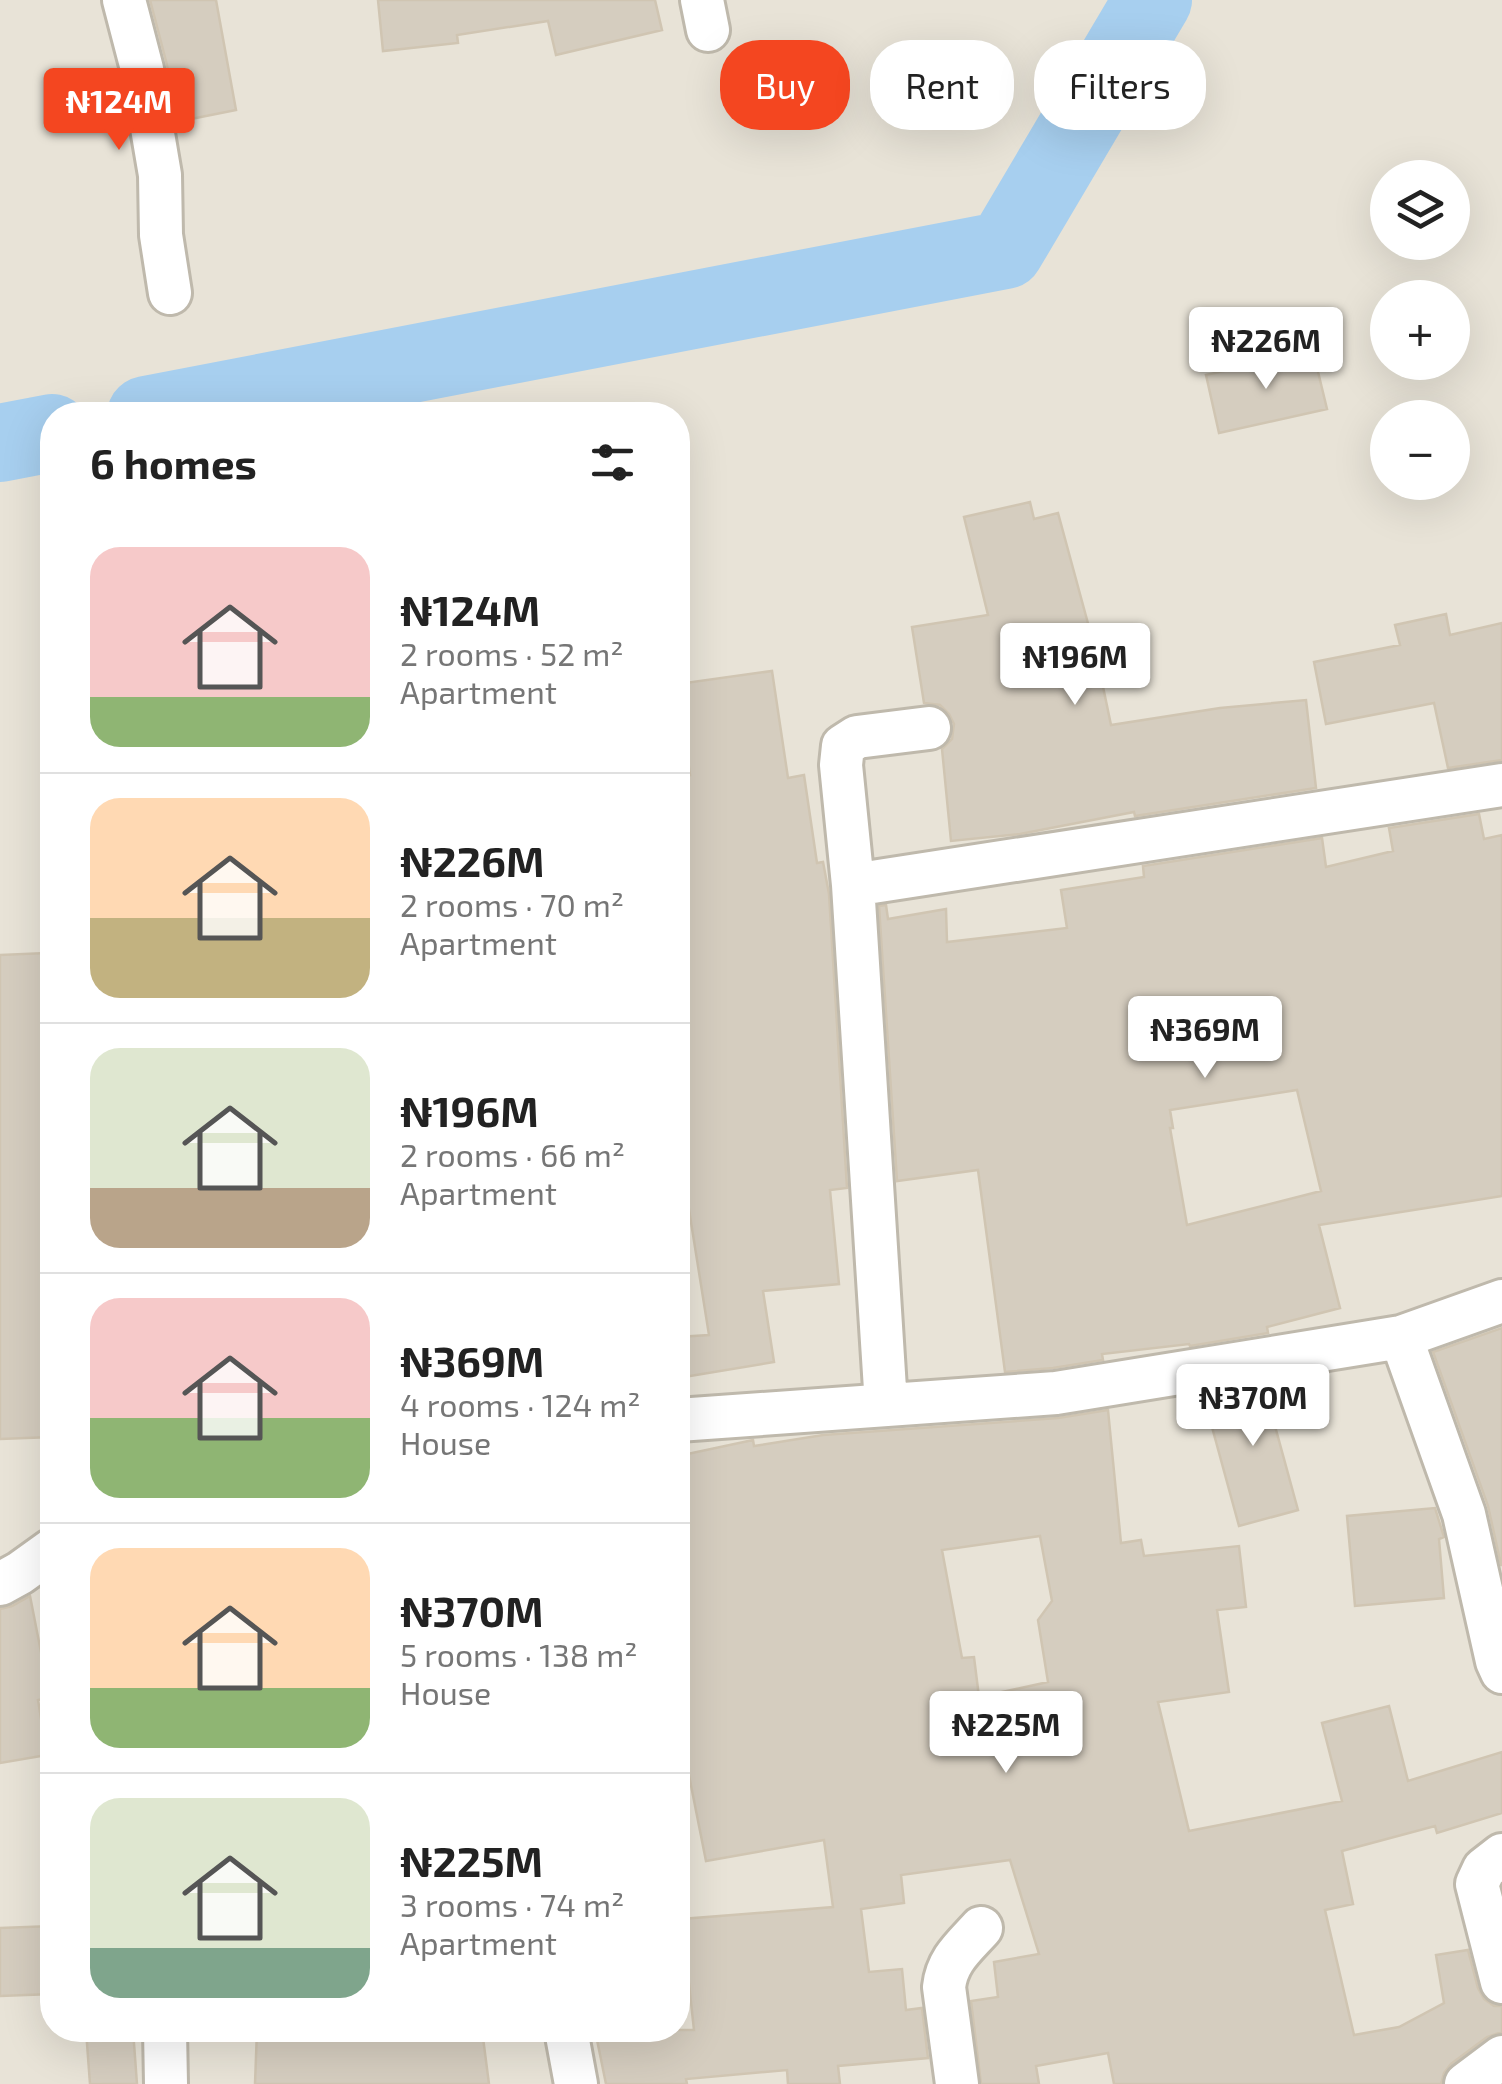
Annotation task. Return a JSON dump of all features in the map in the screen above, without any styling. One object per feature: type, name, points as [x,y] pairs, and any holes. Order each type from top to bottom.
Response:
[{"type":"street","points":[[124,0],[142,69],[160,175],[161,235],[170,293]]},
{"type":"street","points":[[886,1405],[853,885],[841,765],[843,746],[858,737],[928,728]]},
{"type":"street","points":[[853,885],[1502,784]]},
{"type":"street","points":[[690,1419],[1056,1393],[1401,1338],[1502,1301]]},
{"type":"street","points":[[1401,1338],[1464,1514],[1496,1661],[1502,1672]]},
{"type":"street","points":[[0,1584],[40,1559]]},
{"type":"street","points":[[1502,1856],[1484,1870],[1477,1884],[1502,1982]]},
{"type":"street","points":[[957,2084],[944,1986],[946,1970],[981,1928]]},
{"type":"street","points":[[165,2042],[166,2084]]},
{"type":"street","points":[[568,2042],[576,2084]]},
{"type":"street","points":[[1466,2084],[1502,2057]]},
{"type":"shaded area","points":[[0,0],[1502,0],[1502,2084],[0,2084]]},
{"type":"building","points":[[150,0],[216,0],[236,110],[176,122],[167,65]]},
{"type":"building","points":[[378,0],[655,0],[662,30],[556,55],[548,21],[457,35],[458,43],[383,51]]},
{"type":"building","points":[[1313,351],[1327,409],[1219,433],[1206,375]]},
{"type":"building","points":[[1030,502],[1034,519],[1058,513],[1111,725],[1220,708],[1306,700],[1316,788],[951,841],[942,749],[952,739],[954,724],[940,705],[924,703],[912,627],[988,615],[964,517]]},
{"type":"building","points":[[1446,614],[1450,635],[1502,623],[1502,760],[1448,768],[1434,703],[1326,724],[1314,662],[1400,645],[1395,625]]},
{"type":"building","points":[[772,671],[788,778],[804,775],[817,863],[823,862],[829,894],[847,1188],[830,1190],[839,1284],[763,1291],[774,1362],[690,1376],[690,1336],[709,1335],[690,1216],[690,682]]},
{"type":"building","points":[[1479,814],[1484,839],[1502,835],[1502,1196],[1319,1225],[1340,1308],[1267,1327],[1268,1333],[1190,1346],[1102,1354],[1103,1360],[1005,1372],[978,1170],[897,1181],[879,906],[886,905],[888,919],[946,909],[947,942],[1067,928],[1061,890],[1144,877],[1143,866],[1322,838],[1326,867],[1393,851],[1389,828]],"holes":[[[1297,1090],[1321,1191],[1187,1225],[1170,1110]]]},
{"type":"building","points":[[40,953],[40,1437],[0,1439],[0,955]]},
{"type":"building","points":[[1502,1328],[1501,1565],[1488,1506],[1433,1352]]},
{"type":"building","points":[[1282,1382],[1293,1421],[1275,1426],[1298,1510],[1239,1526],[1203,1394]]},
{"type":"building","points":[[1108,1410],[1121,1543],[1141,1540],[1144,1556],[1239,1546],[1246,1607],[1217,1610],[1229,1692],[1158,1702],[1189,1831],[1342,1801],[1322,1723],[1389,1706],[1408,1781],[1502,1752],[1502,1813],[1437,1833],[1435,1826],[1342,1851],[1353,1904],[1325,1910],[1354,2035],[1399,2027],[1444,2003],[1436,1955],[1468,1950],[1484,1999],[1502,2006],[1502,2032],[1487,2037],[1451,2064],[1441,2084],[1114,2084],[1108,2053],[1036,2066],[1039,2084],[981,2084],[971,2001],[998,1997],[994,1962],[1039,1954],[1010,1860],[901,1875],[904,1903],[861,1909],[869,1972],[902,1969],[906,2010],[922,2008],[928,2058],[838,2066],[840,2084],[788,2084],[787,2070],[686,2079],[687,2084],[606,2084],[597,2042],[690,2042],[690,2030],[694,2030],[690,1918],[833,1907],[824,1840],[706,1861],[690,1780],[690,1453],[753,1440],[754,1446],[823,1435],[1058,1418]],"holes":[[[1040,1536],[1052,1601],[1038,1620],[1048,1682],[979,1697],[974,1657],[962,1658],[942,1550]]]},
{"type":"building","points":[[1435,1508],[1444,1537],[1439,1539],[1444,1598],[1355,1606],[1347,1516]]},
{"type":"building","points":[[30,1596],[40,1647],[40,1756],[0,1763],[0,1609]]},
{"type":"building","points":[[40,1926],[40,1994],[0,1996],[0,1928]]},
{"type":"building","points":[[87,2042],[134,2042],[137,2084],[90,2084]]},
{"type":"building","points":[[257,2042],[484,2042],[489,2084],[255,2084]]},
{"type":"waterway","points":[[214,402],[1005,250],[1153,0]]},
{"type":"waterway","points":[[0,443],[40,435]]}]
